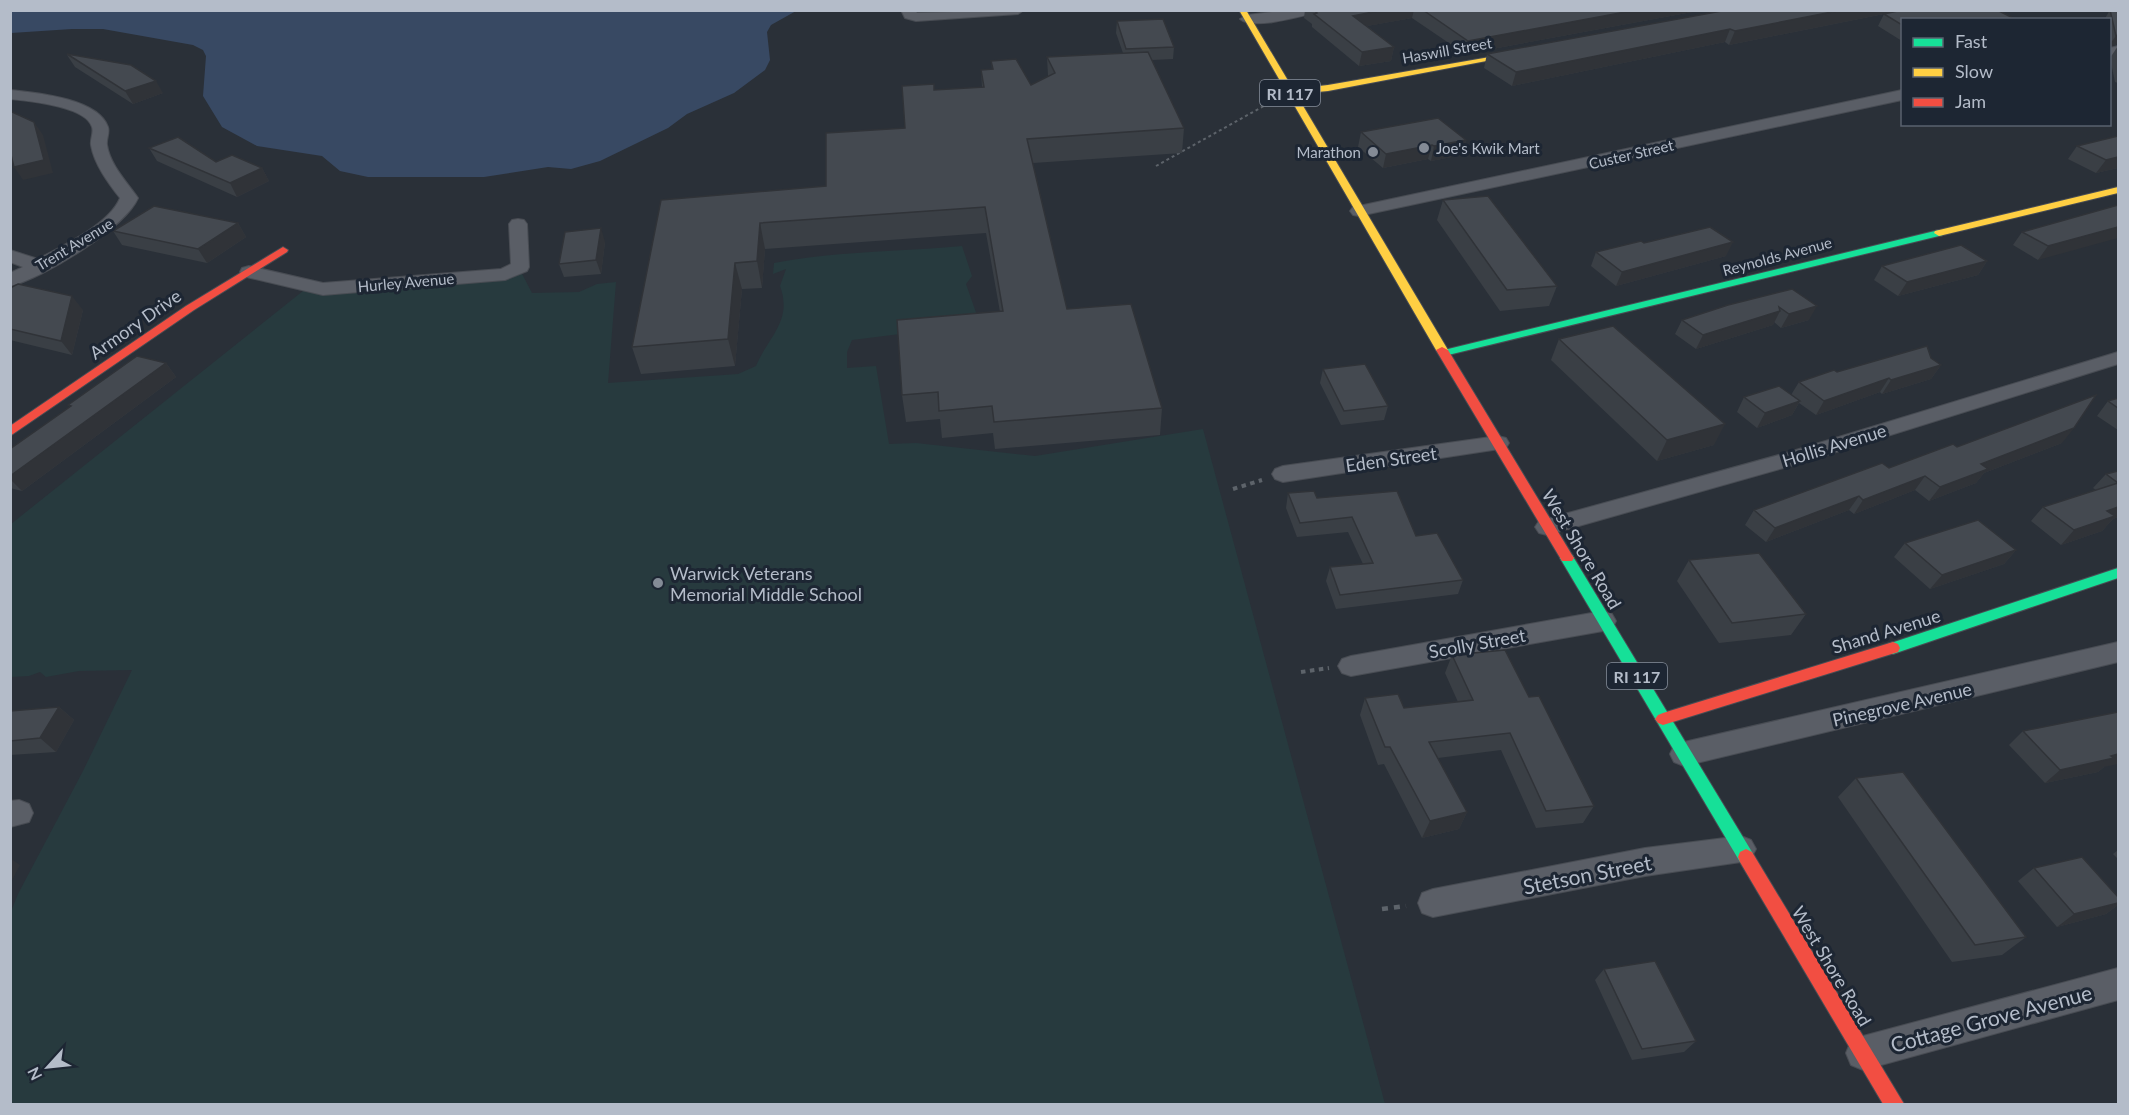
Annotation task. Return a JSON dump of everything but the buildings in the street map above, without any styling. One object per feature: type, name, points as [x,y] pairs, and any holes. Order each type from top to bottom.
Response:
[{"type":"street","points":[[908,10],[910,15],[916,17],[1018,10]]},
{"type":"street","points":[[1244,15],[1278,17],[1309,10]]},
{"type":"street","name":"West Shore Road","points":[[1244,15],[1603,621],[1894,1104]]},
{"type":"street","name":"Haswill Street","points":[[1289,92],[1328,88],[1540,50]]},
{"type":"street","name":"Trent Avenue","points":[[10,94],[68,104],[82,110],[95,120],[100,127],[99,144],[112,176],[129,198],[128,206],[116,219],[10,281]]},
{"type":"street","name":"Custer Street","points":[[1359,211],[1901,95]]},
{"type":"street","name":"Reynolds Avenue","points":[[1444,353],[1679,299],[1897,242],[2118,190]]},
{"type":"street","name":"Hurley Avenue","points":[[249,272],[323,289],[505,274],[520,267],[518,224]]},
{"type":"street","name":"Armory Drive","points":[[10,432],[190,308],[284,250]]},
{"type":"street","points":[[10,255],[38,266]]},
{"type":"street","name":"Hollis Avenue","points":[[1547,527],[1794,458],[2118,358]]},
{"type":"street","name":"Eden Street","points":[[1283,474],[1498,443]]},
{"type":"street","name":"Shand Avenue","points":[[1663,718],[1932,636],[2118,573]]},
{"type":"street","name":"Scolly Street","points":[[1351,666],[1603,621]]},
{"type":"street","name":"Pinegrove Avenue","points":[[1684,754],[2118,652]]},
{"type":"street","name":"Stetson Street","points":[[1433,903],[1645,862],[1741,849]]},
{"type":"street","name":"Cottage Grove Avenue","points":[[1863,1053],[2118,984]]},
{"type":"path","points":[[1156,166],[1289,92]]},
{"type":"green space","name":"Warwick Veterans Memorial Middle School","points":[[962,246],[972,276],[966,284],[980,324],[852,340],[847,352],[847,368],[876,366],[889,444],[916,443],[1035,456],[1203,429],[1385,1104],[11,1104],[10,914],[132,670],[79,671],[46,677],[40,672],[29,676],[11,677],[11,524],[308,287],[519,268],[532,293],[579,292],[597,284],[616,282],[608,383],[738,374],[756,366],[777,328],[783,309],[780,286],[786,269],[773,274],[774,263],[844,254]]},
{"type":"water","points":[[11,10],[796,11],[771,25],[767,32],[770,60],[765,70],[734,93],[687,114],[668,128],[600,161],[571,169],[548,167],[484,177],[368,177],[340,171],[322,156],[257,146],[222,127],[203,96],[206,56],[203,50],[193,45],[103,29],[11,33]]},
{"type":"traffic: fast","points":[[1444,353],[1939,233]]},
{"type":"traffic: fast","points":[[1567,558],[1746,857]]},
{"type":"traffic: fast","points":[[1893,648],[2118,573]]},
{"type":"traffic: slow","points":[[1242,10],[1442,350]]},
{"type":"traffic: slow","points":[[1289,92],[1328,88],[1530,52]]},
{"type":"traffic: slow","points":[[1939,233],[2118,190]]},
{"type":"traffic: jam","points":[[10,432],[190,308],[283,250]]},
{"type":"traffic: jam","points":[[1442,350],[1567,558]]},
{"type":"traffic: jam","points":[[1663,719],[1893,648]]},
{"type":"traffic: jam","points":[[1746,857],[1894,1104]]},
{"type":"place","name":"Joe's Kwik Mart","points":[[1424,148]]},
{"type":"place","name":"Marathon","points":[[1373,152]]},
{"type":"place","name":"Warwick Veterans Memorial Middle School","points":[[658,583]]}]
